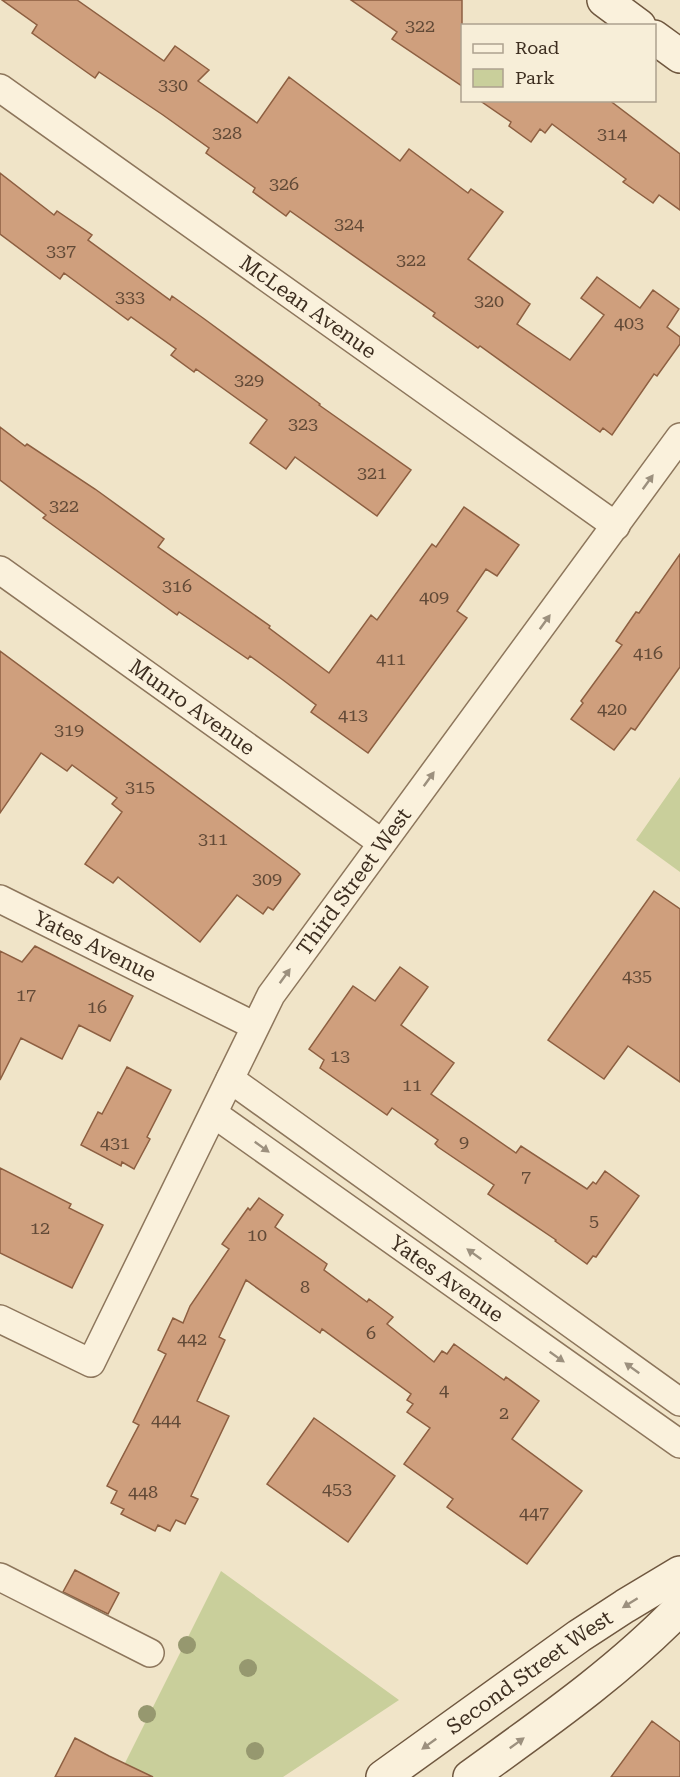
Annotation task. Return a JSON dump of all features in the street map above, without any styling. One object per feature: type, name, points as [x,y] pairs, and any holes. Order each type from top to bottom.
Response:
[{"type":"main road","points":[[604,0],[636,24]]},
{"type":"main road","points":[[656,38],[680,56]]},
{"type":"main road","name":"Second Street West","points":[[383,1777],[579,1636],[680,1573]]},
{"type":"main road","name":"Second Street West","points":[[470,1777],[591,1689],[654,1635],[680,1608]]},
{"type":"street","name":"McLean Avenue","points":[[0,88],[616,526]]},
{"type":"street","name":"Third Street West","points":[[0,1319],[91,1364],[271,995],[680,437]]},
{"type":"street","name":"Munro Avenue","points":[[0,570],[382,843]]},
{"type":"street","name":"Yates Avenue","points":[[0,899],[255,1026]]},
{"type":"street","name":"Yates Avenue","points":[[230,1079],[680,1402]]},
{"type":"street","name":"Yates Avenue","points":[[214,1114],[680,1444]]},
{"type":"street","points":[[344,1206],[365,1176]]},
{"type":"street","points":[[524,1334],[544,1304]]},
{"type":"street","points":[[0,1577],[150,1653]]},
{"type":"green space","points":[[680,777],[680,872],[636,840]]},
{"type":"green space","points":[[221,1571],[399,1700],[283,1777],[118,1777]]},
{"type":"building","points":[[2,0],[77,0],[164,61],[175,46],[209,70],[198,81],[257,123],[289,77],[400,161],[409,149],[468,193],[471,189],[503,212],[468,259],[530,304],[517,324],[570,360],[604,315],[581,298],[597,277],[640,308],[653,290],[679,309],[667,327],[680,337],[680,344],[657,376],[654,374],[612,435],[603,428],[600,432],[480,346],[478,348],[433,316],[435,313],[290,211],[286,216],[253,192],[255,188],[206,153],[209,148],[163,115],[99,72],[95,78],[32,33],[37,25]]},
{"type":"building","points":[[351,0],[462,0],[461,85],[392,39],[397,32]]},
{"type":"building","points":[[482,102],[612,102],[680,154],[680,210],[659,195],[653,203],[623,182],[626,179],[552,124],[545,133],[540,129],[531,142],[509,126],[511,122]]},
{"type":"building","points":[[0,173],[54,215],[57,211],[92,235],[88,240],[170,300],[172,296],[203,318],[319,405],[411,470],[377,516],[295,457],[286,469],[250,443],[267,420],[196,369],[194,372],[171,355],[176,349],[131,317],[128,320],[64,273],[60,279],[0,234]]},
{"type":"building","points":[[0,427],[25,446],[27,444],[95,489],[164,539],[158,547],[270,626],[269,628],[329,673],[371,615],[377,620],[432,544],[436,547],[464,507],[519,545],[497,576],[486,569],[457,611],[467,618],[368,753],[311,712],[316,705],[283,680],[250,656],[248,659],[179,612],[177,615],[43,518],[46,515],[0,480]]},
{"type":"building","points":[[680,554],[680,667],[635,730],[631,728],[614,750],[571,719],[583,703],[581,701],[622,645],[616,641],[636,612],[639,613]]},
{"type":"building","points":[[0,651],[297,871],[300,874],[273,910],[268,907],[263,914],[237,895],[200,942],[118,877],[113,883],[85,864],[122,812],[112,804],[117,798],[72,765],[67,771],[41,753],[0,813]]},
{"type":"building","points":[[654,891],[680,909],[680,1082],[628,1046],[604,1079],[548,1040]]},
{"type":"building","points":[[35,946],[133,996],[110,1041],[79,1025],[62,1059],[21,1038],[0,1080],[0,951],[22,962]]},
{"type":"building","points":[[400,967],[428,987],[401,1025],[454,1063],[431,1094],[516,1153],[521,1146],[587,1189],[593,1182],[596,1184],[605,1171],[639,1196],[596,1257],[593,1256],[587,1264],[488,1194],[494,1185],[438,1147],[435,1144],[438,1140],[392,1108],[387,1115],[320,1068],[324,1060],[309,1049],[353,986],[375,1001]]},
{"type":"building","points":[[127,1067],[171,1090],[134,1169],[122,1162],[121,1166],[81,1145],[98,1112],[102,1114]]},
{"type":"building","points":[[0,1168],[71,1204],[69,1208],[103,1225],[72,1288],[0,1253]]},
{"type":"building","points":[[259,1198],[283,1215],[275,1227],[327,1264],[324,1270],[367,1302],[369,1299],[393,1317],[387,1324],[434,1362],[442,1351],[447,1354],[454,1344],[504,1380],[506,1377],[539,1401],[512,1439],[582,1491],[527,1564],[447,1507],[453,1499],[404,1464],[430,1428],[407,1412],[413,1404],[407,1400],[411,1394],[322,1329],[320,1333],[246,1280],[219,1337],[225,1340],[197,1401],[229,1416],[191,1496],[198,1499],[185,1524],[176,1520],[170,1531],[158,1525],[155,1531],[121,1514],[124,1509],[111,1503],[117,1491],[107,1486],[139,1425],[133,1422],[166,1354],[158,1350],[173,1318],[183,1323],[190,1306],[229,1249],[222,1244],[248,1208],[250,1210]]},
{"type":"building","points":[[314,1418],[395,1476],[348,1542],[267,1484]]},
{"type":"building","points":[[75,1570],[119,1593],[108,1614],[63,1592]]},
{"type":"building","points":[[652,1721],[680,1742],[680,1777],[611,1777]]},
{"type":"building","points":[[75,1738],[109,1756],[153,1777],[55,1777]]}]
